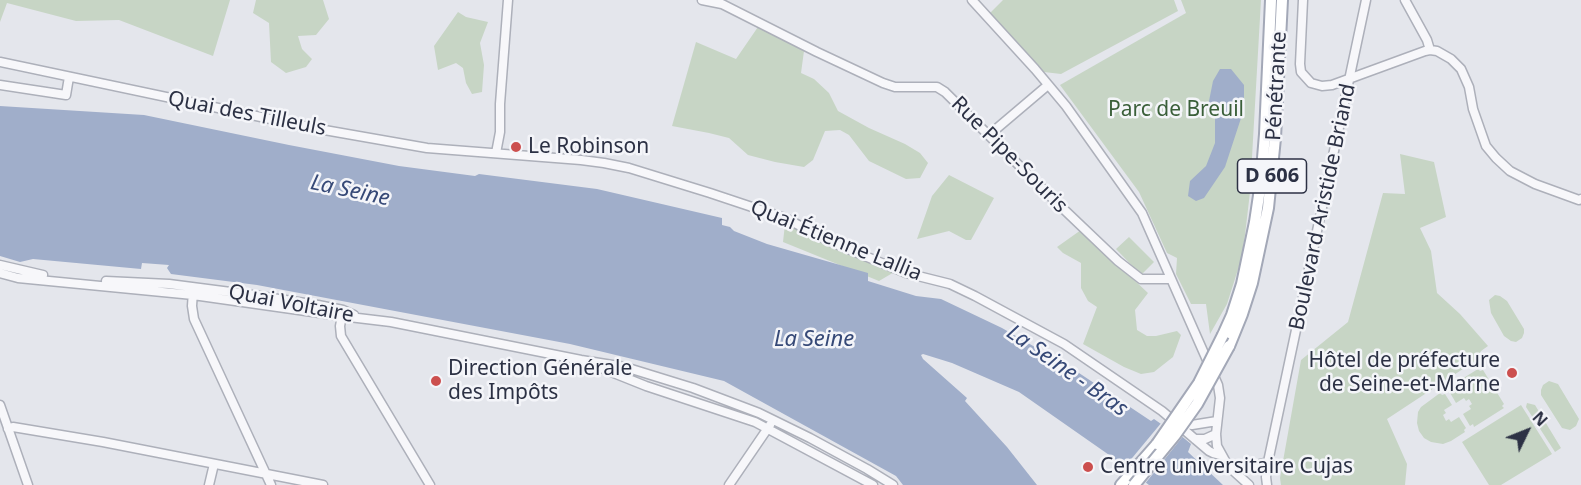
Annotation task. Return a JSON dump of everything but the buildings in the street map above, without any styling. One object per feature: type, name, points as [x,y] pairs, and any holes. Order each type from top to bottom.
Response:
[{"type":"main road","name":"Pénétrante","points":[[1121,485],[1157,444],[1198,383],[1223,335],[1242,284],[1261,182],[1271,0]]},
{"type":"main road","name":"Pénétrante","points":[[1134,485],[1176,435],[1197,404],[1229,346],[1252,283],[1268,208],[1275,138],[1282,0]]},
{"type":"street","points":[[496,153],[500,132],[508,0]]},
{"type":"street","name":"Rue Pipe-Souris","points":[[702,0],[722,4],[883,83],[895,87],[937,87],[945,92],[1118,261],[1142,279],[1170,279]]},
{"type":"street","points":[[972,0],[1073,115],[1142,213],[1218,385],[1220,406],[1216,434],[1217,446],[1228,466],[1249,485]]},
{"type":"street","points":[[1303,0],[1300,64],[1301,72],[1311,83],[1323,86],[1332,85],[1430,50],[1437,51],[1451,59],[1461,69],[1486,146],[1503,164],[1510,171],[1535,184],[1580,202]]},
{"type":"street","name":"Boulevard Aristide Briand","points":[[1267,485],[1268,462],[1366,0]]},
{"type":"street","points":[[1405,0],[1430,50]]},
{"type":"street","name":"Quai des Tilleuls","points":[[0,62],[359,136],[433,149],[496,153]]},
{"type":"street","points":[[0,85],[66,94],[69,77]]},
{"type":"street","points":[[989,135],[1048,85]]},
{"type":"street","name":"Quai Étienne Lallia","points":[[496,153],[581,160],[629,168],[785,218],[831,242],[906,273],[950,284],[1064,344],[1162,411],[1213,453],[1221,455]]},
{"type":"street","name":"Quai Voltaire","points":[[0,265],[34,274],[86,280],[170,284],[193,291]]},
{"type":"street","name":"Quai Voltaire","points":[[0,273],[18,278],[52,282],[246,294],[581,360]]},
{"type":"street","points":[[193,291],[194,319],[271,485]]},
{"type":"street","points":[[342,313],[341,336],[429,485]]},
{"type":"street","points":[[581,360],[625,367],[693,388],[773,420],[894,485]]},
{"type":"street","points":[[581,360],[646,386],[754,422],[873,485]]},
{"type":"street","points":[[0,405],[28,485]]},
{"type":"street","points":[[729,485],[773,420]]},
{"type":"street","points":[[1178,423],[1192,425],[1217,421]]},
{"type":"street","points":[[8,429],[13,427],[58,435],[323,485]]},
{"type":"street","points":[[1195,439],[1205,439],[1216,434]]},
{"type":"street","points":[[1228,466],[1248,467],[1268,462]]},
{"type":"street","points":[[209,485],[214,464]]},
{"type":"green space","points":[[0,0],[230,0],[213,56],[119,20],[76,21],[7,3],[0,22]]},
{"type":"green space","points":[[256,0],[323,0],[329,19],[316,35],[298,36],[302,49],[312,59],[306,67],[286,73],[271,62],[269,23],[253,13]]},
{"type":"green space","name":"Parc de Breuil","points":[[1003,0],[1174,0],[1178,11],[1061,74],[1044,72],[988,15]]},
{"type":"green space","name":"Parc de Breuil","points":[[1181,0],[1261,0],[1250,192],[1245,235],[1241,260],[1227,304],[1210,334],[1206,304],[1191,304],[1176,274],[1177,258],[1167,253],[1139,192],[1060,85],[1186,13]]},
{"type":"green space","points":[[458,12],[466,17],[488,22],[480,43],[484,65],[482,92],[472,94],[466,83],[463,68],[456,63],[438,70],[434,46]]},
{"type":"green space","points":[[760,24],[804,51],[801,73],[814,79],[829,93],[838,111],[920,153],[928,163],[920,178],[906,179],[869,161],[849,135],[840,130],[825,131],[813,160],[804,167],[748,155],[729,138],[672,126],[696,42],[736,59]]},
{"type":"green space","points":[[1400,154],[1434,162],[1446,217],[1420,228],[1431,251],[1437,293],[1460,314],[1488,346],[1481,351],[1475,361],[1387,419],[1407,464],[1405,485],[1281,485],[1280,478],[1301,360],[1348,322],[1383,193],[1405,194]]},
{"type":"green space","points":[[949,175],[994,198],[971,240],[966,240],[949,231],[917,239],[932,196]]},
{"type":"green space","points":[[785,224],[896,271],[879,281],[783,242]]},
{"type":"green space","points":[[1081,230],[1148,293],[1135,310],[1137,330],[1147,336],[1177,331],[1181,335],[1173,357],[1154,372],[1141,374],[1083,344],[1097,307],[1088,301],[1081,288],[1081,263],[1057,247]]},
{"type":"green space","points":[[1129,237],[1154,262],[1141,275],[1116,249]]},
{"type":"green space","points":[[1495,295],[1507,301],[1524,329],[1522,338],[1516,342],[1504,336],[1491,313],[1489,300]]},
{"type":"green space","points":[[1478,369],[1483,370],[1504,404],[1502,406],[1504,408],[1474,427],[1473,424],[1470,426],[1463,414],[1471,409],[1469,406],[1472,404],[1469,399],[1466,401],[1464,398],[1456,403],[1449,387]]},
{"type":"green space","points":[[1549,381],[1558,384],[1579,419],[1576,426],[1570,430],[1562,428],[1541,395],[1543,385]]},
{"type":"green space","points":[[1440,393],[1445,394],[1452,405],[1444,410],[1446,413],[1443,415],[1446,421],[1449,419],[1451,422],[1459,417],[1466,428],[1465,432],[1443,444],[1424,438],[1417,423],[1421,407]]},
{"type":"green space","points":[[1527,403],[1535,405],[1561,448],[1555,452],[1526,407]]},
{"type":"green space","points":[[1521,405],[1552,454],[1501,485],[1489,485],[1462,442]]},
{"type":"water","points":[[1220,69],[1231,69],[1244,85],[1244,109],[1225,167],[1204,198],[1196,201],[1188,196],[1190,181],[1206,166],[1215,143],[1215,118],[1208,106],[1213,81]]},
{"type":"water","name":"La Seine","points":[[0,106],[144,115],[399,166],[597,189],[722,218],[722,225],[767,244],[868,273],[868,281],[916,296],[941,299],[1002,328],[1073,369],[1151,421],[1154,419],[1173,429],[1191,444],[1188,452],[1223,485],[1149,485],[1019,392],[952,363],[923,354],[921,355],[923,359],[967,398],[965,401],[1007,447],[1037,485],[903,485],[896,476],[724,381],[570,344],[257,285],[171,274],[167,268],[169,265],[142,263],[141,269],[33,259],[20,262],[0,256]]},
{"type":"pier","points":[[1162,422],[1184,435],[1144,485],[1123,469]]},
{"type":"place","name":"Le Robinson","points":[[516,147]]},
{"type":"place","name":"Hôtel de préfecture de Seine-et-Marne","points":[[1512,373]]},
{"type":"place","name":"Direction Générale des Impôts","points":[[436,381]]},
{"type":"place","name":"Centre universitaire Cujas","points":[[1088,467]]},
{"type":"water label","name":"La Seine - Bras","points":[[1067,371]]}]
